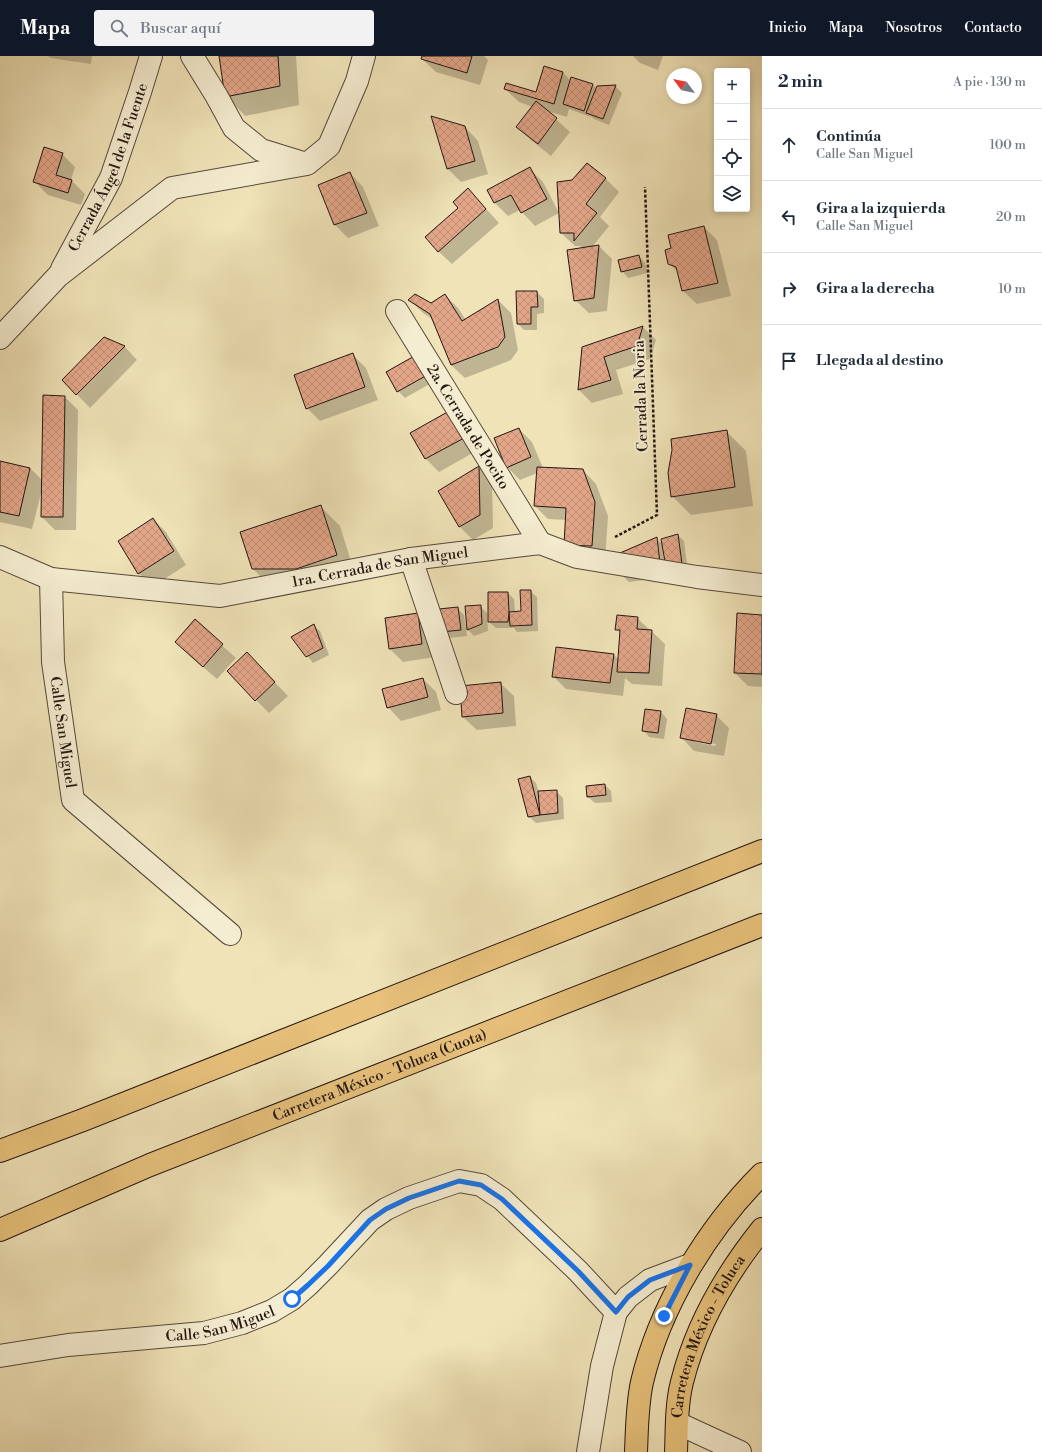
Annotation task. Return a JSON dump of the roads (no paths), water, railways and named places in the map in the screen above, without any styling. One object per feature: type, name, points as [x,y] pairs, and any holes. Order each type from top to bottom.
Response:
[{"type":"main road","points":[[0,1151],[83,1120],[762,851]]},
{"type":"main road","name":"Carretera México - Toluca (Cuota)","points":[[0,1230],[164,1159],[762,925]]},
{"type":"main road","points":[[636,1452],[642,1384],[664,1316],[690,1265],[744,1192],[762,1174]]},
{"type":"main road","name":"Carretera México - Toluca","points":[[676,1452],[677,1423],[682,1382],[696,1338],[710,1307],[745,1250],[762,1229]]},
{"type":"street","name":"Cerrada Ángel de la Fuente","points":[[58,276],[111,178],[140,92],[150,56]]},
{"type":"street","points":[[192,56],[234,128],[261,150],[307,164]]},
{"type":"street","name":"Cerrada Ángel de la Fuente","points":[[0,338],[58,276],[172,188],[307,164],[329,146],[357,81],[364,56]]},
{"type":"street","name":"2a. Cerrada de Pocito","points":[[397,311],[540,543]]},
{"type":"street","name":"1ra. Cerrada de San Miguel","points":[[0,557],[52,579],[220,596],[411,559],[540,543],[577,557],[697,577],[762,585]]},
{"type":"street","points":[[411,559],[456,693]]},
{"type":"street","name":"Calle San Miguel","points":[[52,579],[53,662],[73,800],[230,934]]},
{"type":"street","name":"Calle San Miguel","points":[[0,1356],[68,1345],[204,1333],[242,1323],[272,1311],[292,1299],[323,1270],[370,1220],[386,1209],[409,1198],[459,1181],[481,1185],[502,1199],[578,1271],[616,1312]]},
{"type":"street","points":[[588,1452],[602,1366],[616,1312],[628,1297],[650,1280],[690,1265]]},
{"type":"street","points":[[677,1423],[740,1452]]}]
